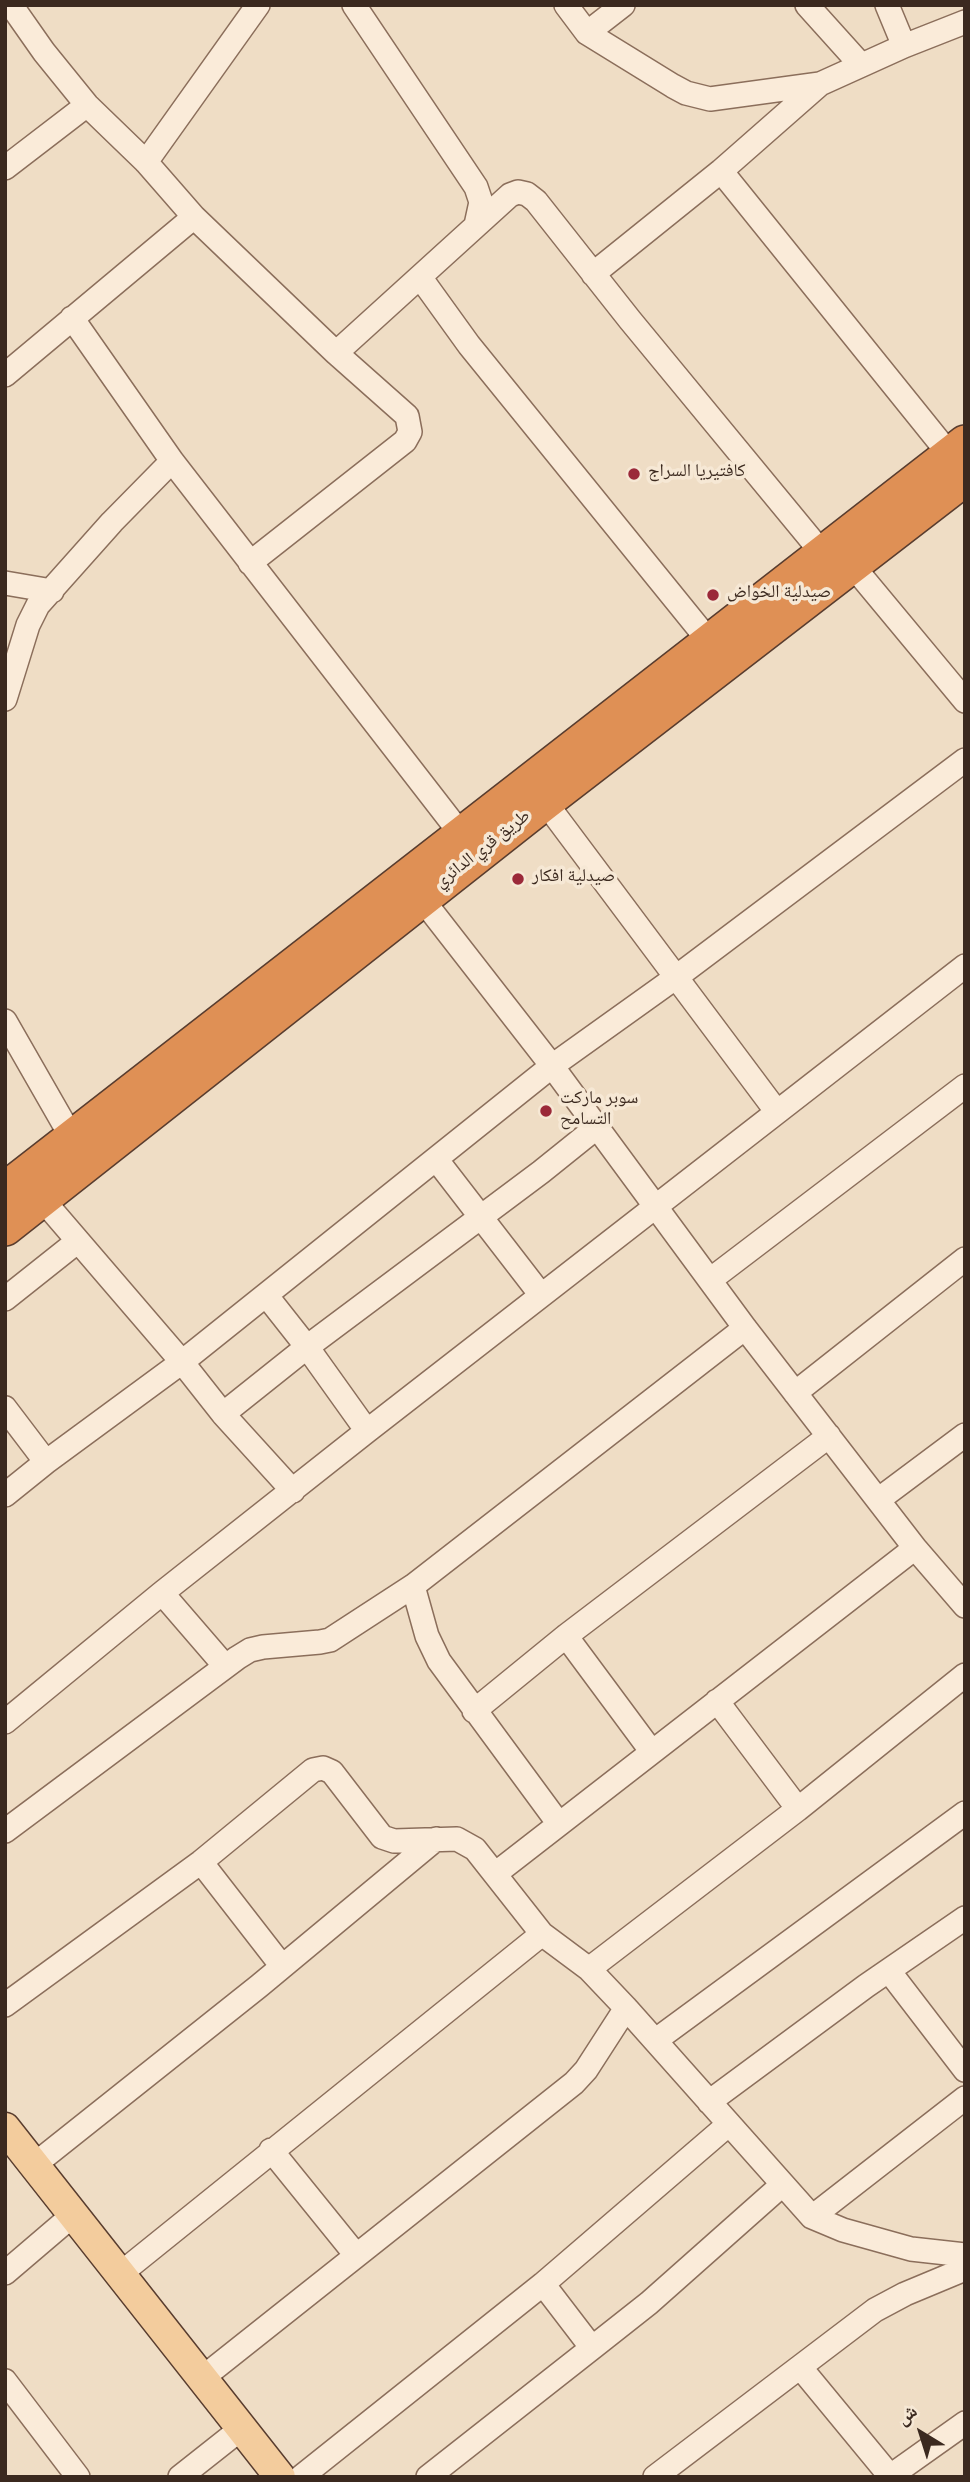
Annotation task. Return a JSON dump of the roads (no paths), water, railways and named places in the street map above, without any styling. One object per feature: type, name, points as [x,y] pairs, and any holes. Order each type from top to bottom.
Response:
[{"type":"highway","name":"طريق قري الدائري","points":[[5,1190],[72,1138],[414,889],[545,802],[960,459]]},
{"type":"highway","name":"طريق قري الدائري","points":[[5,1228],[414,889],[461,834],[709,641],[837,559]]},
{"type":"main road","points":[[5,2128],[280,2477]]},
{"type":"street","points":[[11,5],[44,52],[87,105],[146,162],[194,216],[336,353],[407,416],[410,432],[405,441],[250,563]]},
{"type":"street","points":[[146,162],[258,5]]},
{"type":"street","points":[[354,5],[476,187],[481,202],[476,225]]},
{"type":"street","points":[[566,5],[587,33],[686,93],[710,99],[820,83],[965,22]]},
{"type":"street","points":[[587,33],[623,5]]},
{"type":"street","points":[[807,5],[861,65]]},
{"type":"street","points":[[887,5],[904,46]]},
{"type":"street","points":[[593,274],[721,171],[820,83]]},
{"type":"street","points":[[5,168],[87,105]]},
{"type":"street","points":[[721,171],[960,459]]},
{"type":"street","points":[[336,353],[510,195],[517,192],[527,194],[536,201],[593,274],[837,559],[965,701]]},
{"type":"street","points":[[5,375],[194,216]]},
{"type":"street","points":[[420,277],[469,345],[709,641]]},
{"type":"street","points":[[72,318],[172,461],[461,834]]},
{"type":"street","points":[[5,699],[28,625],[38,605],[112,522],[172,461]]},
{"type":"street","points":[[5,583],[52,591]]},
{"type":"street","points":[[5,1495],[182,1362],[552,1066],[676,978],[965,760]]},
{"type":"street","points":[[545,802],[778,1112]]},
{"type":"street","points":[[414,889],[552,1066],[745,1328],[915,1548],[965,1606]]},
{"type":"street","points":[[5,1722],[162,1593],[367,1431],[965,966]]},
{"type":"street","points":[[5,1021],[72,1138]]},
{"type":"street","points":[[710,1280],[965,1086]]},
{"type":"street","points":[[223,1414],[597,1127]]},
{"type":"street","points":[[436,1159],[541,1295]]},
{"type":"street","points":[[42,1199],[182,1362],[223,1414],[293,1491]]},
{"type":"street","points":[[5,1299],[78,1241]]},
{"type":"street","points":[[795,1393],[965,1259]]},
{"type":"street","points":[[266,1296],[307,1347],[367,1431]]},
{"type":"street","points":[[5,1831],[250,1650],[330,1640],[413,1586],[745,1328]]},
{"type":"street","points":[[5,1408],[46,1462]]},
{"type":"street","points":[[878,1500],[965,1435]]},
{"type":"street","points":[[474,1711],[566,1636],[829,1436]]},
{"type":"street","points":[[495,1874],[915,1548]]},
{"type":"street","points":[[413,1586],[431,1647],[474,1711],[559,1824]]},
{"type":"street","points":[[162,1593],[225,1666]]},
{"type":"street","points":[[566,1636],[652,1752]]},
{"type":"street","points":[[589,1969],[799,1809],[965,1675]]},
{"type":"street","points":[[717,1701],[799,1809]]},
{"type":"street","points":[[5,2005],[201,1862],[317,1768],[332,1772],[382,1837],[394,1840],[457,1839],[475,1849],[541,1934],[589,1969],[656,2040],[811,2217],[843,2230],[911,2249],[965,2255]]},
{"type":"street","points":[[656,2040],[965,1813]]},
{"type":"street","points":[[34,2165],[436,1839]]},
{"type":"street","points":[[201,1862],[281,1965]]},
{"type":"street","points":[[709,2102],[965,1918]]},
{"type":"street","points":[[120,2274],[541,1934]]},
{"type":"street","points":[[889,1971],[965,2070]]},
{"type":"street","points":[[201,2379],[574,2083],[586,2070],[626,2008]]},
{"type":"street","points":[[811,2217],[965,2098]]},
{"type":"street","points":[[301,2477],[543,2284],[729,2124]]},
{"type":"street","points":[[271,2150],[356,2255]]},
{"type":"street","points":[[428,2477],[649,2303],[782,2185]]},
{"type":"street","points":[[5,2273],[73,2215]]},
{"type":"street","points":[[655,2477],[875,2310],[905,2294],[965,2269]]},
{"type":"street","points":[[543,2284],[592,2348]]},
{"type":"street","points":[[800,2367],[890,2476],[965,2423]]},
{"type":"street","points":[[5,2381],[78,2477]]},
{"type":"street","points":[[180,2477],[242,2428]]},
{"type":"place","name":"كافتيريا السراج","points":[[634,474]]},
{"type":"place","name":"صيدلية الخواض","points":[[713,595]]},
{"type":"place","name":"صيدلية افكار","points":[[518,879]]},
{"type":"place","name":"سوبر ماركت التسامح","points":[[546,1111]]}]
